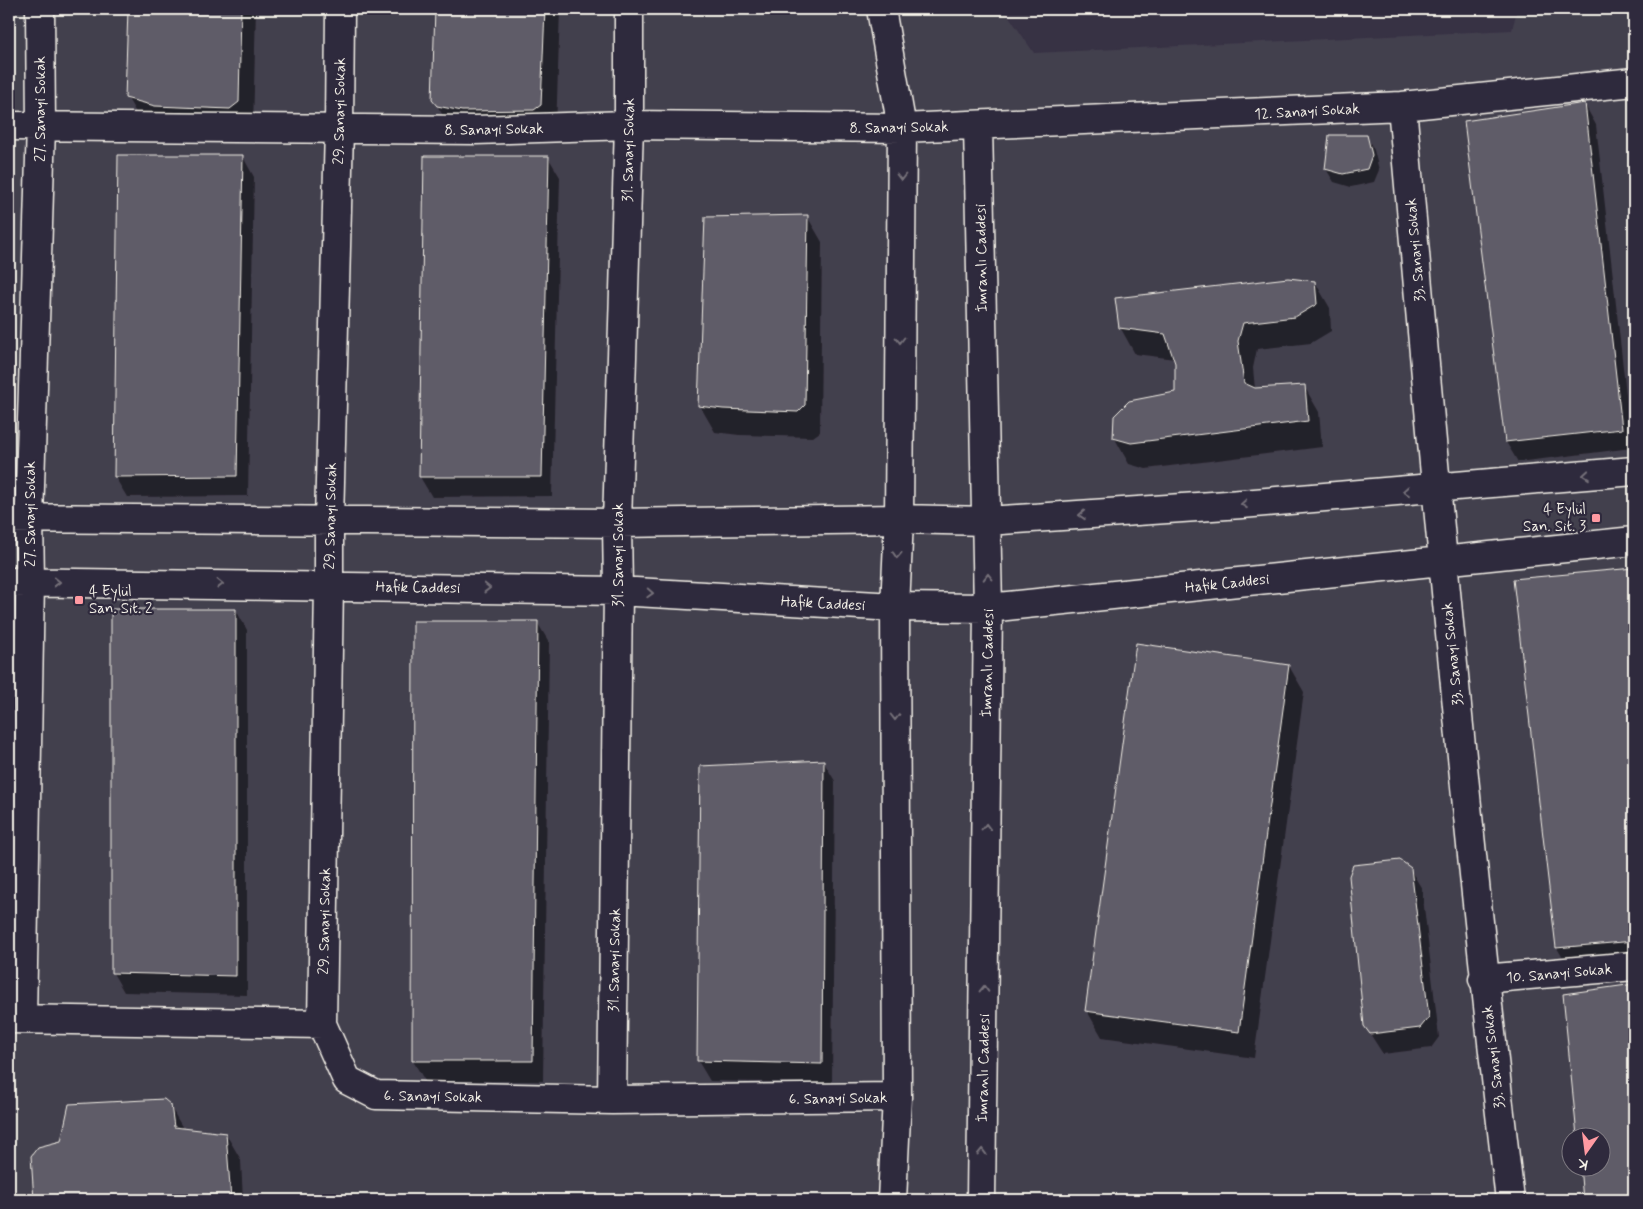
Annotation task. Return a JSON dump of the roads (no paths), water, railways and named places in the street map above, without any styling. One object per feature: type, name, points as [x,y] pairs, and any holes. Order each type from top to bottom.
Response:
[{"type":"street","name":"27. Sanayi Sokak","points":[[15,1019],[19,518],[41,126],[40,9]]},
{"type":"street","name":"29. Sanayi Sokak","points":[[322,1024],[329,521],[339,129],[340,9]]},
{"type":"street","name":"31. Sanayi Sokak","points":[[612,1100],[618,591],[617,523],[629,125],[630,9]]},
{"type":"street","points":[[881,9],[902,128],[899,519],[895,607],[897,1097],[892,1200]]},
{"type":"street","name":"12. Sanayi Sokak","points":[[978,126],[1402,106],[1634,82]]},
{"type":"street","name":"33. Sanayi Sokak","points":[[1402,106],[1442,561],[1484,979],[1510,1200]]},
{"type":"street","name":"8. Sanayi Sokak","points":[[9,126],[475,130],[629,125],[902,128],[978,126]]},
{"type":"street","name":"İmranlı Caddesi","points":[[978,126],[988,608],[981,1200]]},
{"type":"street","points":[[19,518],[617,523],[899,519],[987,521],[1233,505],[1634,471]]},
{"type":"street","name":"Hafik Caddesi","points":[[19,582],[329,585],[618,591],[895,607],[988,608],[1634,541]]},
{"type":"street","name":"10. Sanayi Sokak","points":[[1484,979],[1634,966]]},
{"type":"street","points":[[15,1019],[322,1024]]},
{"type":"street","name":"6. Sanayi Sokak","points":[[322,1024],[347,1080],[376,1095],[612,1100],[897,1097]]},
{"type":"place","name":"4 Eylül San. Sit. 3","points":[[1596,518]]},
{"type":"place","name":"4 Eylül San. Sit. 2","points":[[79,600]]}]
